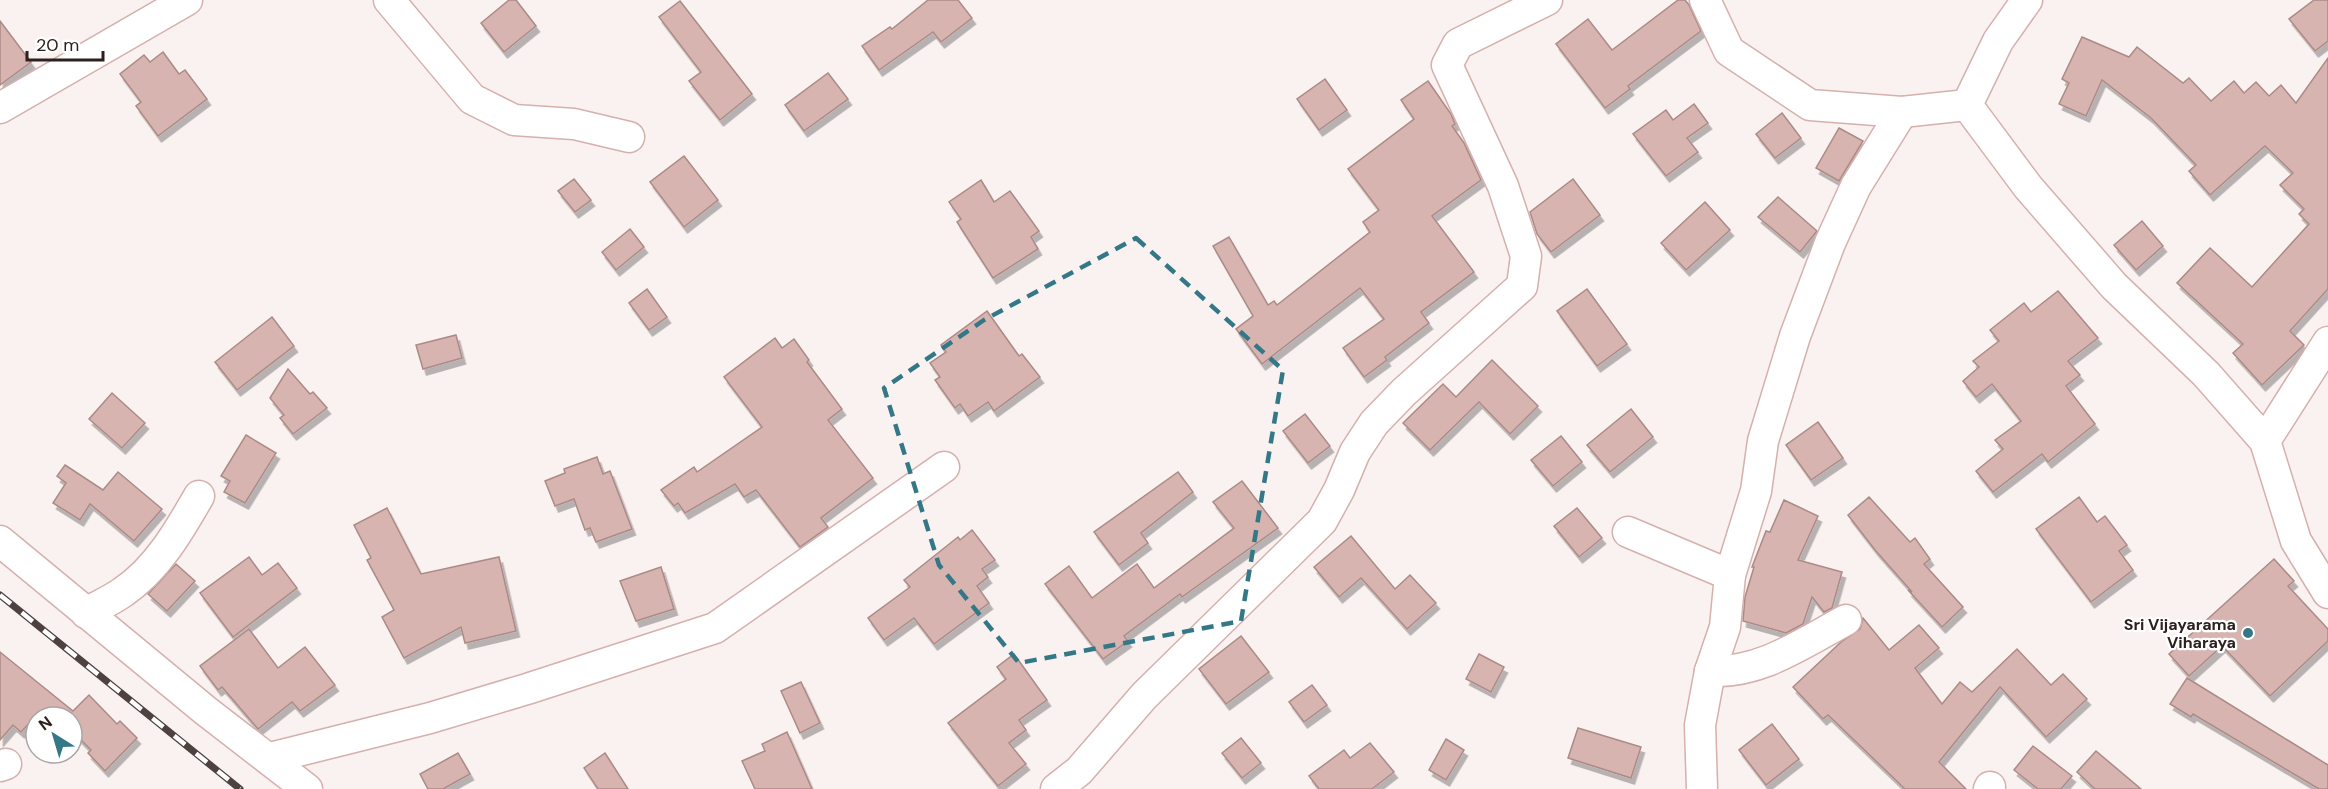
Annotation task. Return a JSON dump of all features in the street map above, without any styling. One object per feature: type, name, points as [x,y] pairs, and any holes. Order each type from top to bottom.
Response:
[{"type":"street","points":[[0,108],[187,0]]},
{"type":"street","points":[[388,0],[472,99],[514,120],[574,124],[629,136]]},
{"type":"street","points":[[1056,789],[1079,771],[1144,696],[1322,521],[1339,490],[1355,452],[1374,423],[1522,286],[1526,256],[1506,196],[1447,65],[1458,44],[1547,0]]},
{"type":"street","points":[[1705,0],[1729,51],[1810,105],[1902,112],[1967,105]]},
{"type":"street","points":[[1967,105],[1998,41],[2027,0]]},
{"type":"street","points":[[1967,105],[2028,187],[2114,286],[2205,374],[2265,441],[2296,541],[2327,588]]},
{"type":"street","points":[[1702,789],[1700,725],[1710,671],[1725,627],[1730,576],[1756,491],[1763,441],[1795,336],[1819,270],[1856,186],[1902,112]]},
{"type":"street","points":[[2265,441],[2328,342]]},
{"type":"street","points":[[270,758],[430,718],[715,628],[944,467]]},
{"type":"street","points":[[86,613],[125,592],[157,561],[178,533],[199,496]]},
{"type":"street","points":[[1628,532],[1730,576]]},
{"type":"street","points":[[0,541],[206,711],[270,758],[307,789]]},
{"type":"street","points":[[1710,671],[1732,672],[1750,668],[1846,620]]},
{"type":"highlighted area","points":[[1136,238],[1283,370],[1241,621],[1019,663],[939,565],[884,388],[984,320]]},
{"type":"building","points":[[509,0],[516,0],[536,26],[504,52],[481,23]]},
{"type":"building","points":[[928,0],[958,0],[972,18],[941,42],[933,32],[879,70],[862,46],[890,27],[892,29]]},
{"type":"building","points":[[1678,0],[1685,0],[1689,5],[1701,31],[1628,86],[1630,89],[1605,108],[1556,44],[1588,19],[1612,50]]},
{"type":"building","points":[[2314,0],[2328,0],[2328,41],[2315,51],[2289,19]]},
{"type":"building","points":[[680,1],[752,94],[720,120],[689,81],[701,72],[659,17]]},
{"type":"building","points":[[0,21],[31,62],[0,85]]},
{"type":"building","points":[[2082,37],[2129,57],[2137,47],[2183,83],[2189,78],[2211,101],[2234,81],[2244,93],[2256,82],[2269,96],[2281,85],[2296,103],[2328,58],[2328,289],[2290,331],[2304,345],[2262,385],[2233,353],[2243,344],[2177,283],[2210,248],[2252,287],[2309,224],[2299,214],[2304,209],[2280,185],[2293,173],[2265,146],[2210,195],[2189,171],[2196,165],[2151,118],[2102,80],[2086,116],[2059,104],[2069,83],[2062,79]]},
{"type":"building","points":[[163,52],[179,74],[185,70],[207,99],[158,136],[136,106],[141,102],[120,74],[144,55],[150,62]]},
{"type":"building","points":[[828,73],[848,99],[804,131],[785,105]]},
{"type":"building","points":[[1325,79],[1347,110],[1319,130],[1297,99]]},
{"type":"building","points":[[1428,81],[1451,114],[1455,124],[1452,126],[1464,143],[1481,180],[1432,216],[1474,272],[1421,312],[1429,323],[1385,357],[1387,360],[1364,377],[1343,348],[1384,319],[1360,288],[1262,364],[1236,329],[1253,316],[1213,246],[1229,237],[1268,305],[1274,301],[1277,305],[1370,232],[1363,222],[1379,210],[1348,169],[1414,119],[1401,100]]},
{"type":"building","points":[[1694,104],[1708,123],[1687,138],[1698,152],[1666,176],[1633,134],[1666,110],[1673,120]]},
{"type":"building","points":[[1782,113],[1801,138],[1775,158],[1756,134]]},
{"type":"building","points":[[1839,128],[1863,141],[1839,181],[1816,168]]},
{"type":"building","points":[[684,156],[718,200],[684,227],[650,182]]},
{"type":"building","points":[[574,179],[591,200],[575,212],[558,191]]},
{"type":"building","points":[[1573,179],[1600,215],[1551,252],[1537,234],[1530,212]]},
{"type":"building","points":[[981,180],[994,202],[1010,191],[1039,231],[1031,237],[1038,249],[993,278],[957,222],[961,219],[949,202]]},
{"type":"building","points":[[1778,197],[1817,231],[1800,252],[1758,217]]},
{"type":"building","points":[[1705,202],[1730,230],[1686,270],[1661,243]]},
{"type":"building","points":[[2142,221],[2163,246],[2136,270],[2114,245]]},
{"type":"building","points":[[630,229],[644,247],[616,270],[602,252]]},
{"type":"building","points":[[647,289],[667,317],[649,330],[629,303]]},
{"type":"building","points":[[1587,289],[1627,344],[1597,366],[1557,311]]},
{"type":"building","points":[[2058,291],[2098,338],[2068,361],[2080,375],[2066,386],[2095,424],[2048,462],[2042,454],[1993,492],[1976,471],[2003,449],[1995,440],[2021,421],[1992,384],[1976,397],[1963,381],[1979,367],[1973,361],[1999,341],[1990,330],[2024,303],[2031,312]]},
{"type":"building","points":[[987,311],[1019,356],[1022,354],[1040,377],[994,411],[988,402],[968,416],[960,404],[955,408],[935,380],[940,377],[930,363],[946,352],[941,345]]},
{"type":"building","points":[[272,317],[294,346],[237,390],[215,362]]},
{"type":"building","points":[[456,335],[462,358],[423,369],[416,345]]},
{"type":"building","points":[[775,338],[782,348],[794,339],[809,360],[807,362],[842,409],[828,420],[873,478],[821,518],[828,527],[800,547],[756,490],[744,497],[735,484],[685,513],[678,503],[674,506],[661,490],[694,467],[697,472],[762,427],[724,377]]},
{"type":"building","points":[[1492,360],[1538,406],[1510,434],[1479,402],[1430,450],[1403,423],[1443,384],[1456,397]]},
{"type":"building","points":[[288,369],[310,394],[313,392],[327,408],[293,434],[280,418],[284,415],[270,398]]},
{"type":"building","points":[[112,393],[145,423],[122,448],[89,419]]},
{"type":"building","points":[[1631,409],[1653,437],[1610,472],[1587,445]]},
{"type":"building","points":[[1305,414],[1330,446],[1308,463],[1283,431]]},
{"type":"building","points":[[1818,422],[1843,458],[1811,480],[1786,445]]},
{"type":"building","points":[[246,435],[276,453],[245,503],[224,492],[230,481],[221,476]]},
{"type":"building","points":[[1561,436],[1582,462],[1553,486],[1531,460]]},
{"type":"building","points":[[597,457],[603,474],[610,471],[632,529],[596,542],[590,528],[585,530],[574,499],[555,506],[545,481],[565,473],[564,469]]},
{"type":"building","points":[[65,465],[103,490],[118,472],[162,509],[134,541],[90,504],[80,520],[53,503],[66,483],[57,476]]},
{"type":"building","points":[[1178,472],[1193,492],[1141,533],[1148,543],[1119,565],[1094,532]]},
{"type":"building","points":[[1242,481],[1278,528],[1182,597],[1180,594],[1124,636],[1128,641],[1103,659],[1045,584],[1069,566],[1092,598],[1137,564],[1154,588],[1234,528],[1213,502]]},
{"type":"building","points":[[1869,497],[1910,542],[1915,538],[1930,559],[1924,564],[1963,607],[1942,627],[1908,590],[1912,592],[1848,515]]},
{"type":"building","points":[[2079,497],[2097,522],[2105,516],[2127,545],[2119,551],[2133,570],[2091,602],[2036,529]]},
{"type":"building","points":[[1784,500],[1818,516],[1798,560],[1842,572],[1832,608],[1824,612],[1812,597],[1803,624],[1786,633],[1743,621],[1745,597],[1754,567],[1752,567],[1766,531],[1770,532]]},
{"type":"building","points":[[387,508],[421,574],[499,557],[516,631],[465,643],[461,627],[404,658],[382,617],[394,610],[367,560],[371,558],[354,525]]},
{"type":"building","points":[[1577,508],[1602,538],[1579,557],[1554,526]]},
{"type":"building","points":[[972,530],[995,560],[982,569],[988,577],[977,586],[989,603],[934,644],[914,618],[884,640],[868,618],[910,587],[904,580],[958,537],[960,540]]},
{"type":"building","points":[[1351,536],[1395,589],[1410,575],[1436,603],[1407,629],[1361,578],[1339,597],[1314,567]]},
{"type":"building","points":[[249,557],[262,575],[278,563],[297,588],[233,637],[200,593]]},
{"type":"building","points":[[2274,559],[2294,581],[2288,586],[2328,629],[2328,641],[2270,696],[2222,646],[2189,676],[2169,654]]},
{"type":"building","points":[[176,564],[195,581],[167,611],[148,594]]},
{"type":"building","points":[[661,567],[674,609],[636,621],[620,581]]},
{"type":"building","points":[[1863,618],[1889,650],[1919,625],[1939,648],[1915,668],[1942,704],[1960,682],[1972,692],[2017,649],[2051,685],[2063,674],[2087,699],[2046,737],[2000,687],[1939,762],[1966,789],[1905,789],[1828,715],[1823,719],[1793,687],[1841,642],[1860,629]]},
{"type":"building","points":[[249,629],[278,668],[305,647],[335,685],[300,711],[292,702],[258,729],[222,687],[218,690],[200,666]]},
{"type":"building","points":[[1241,636],[1269,672],[1226,704],[1199,669]]},
{"type":"building","points":[[0,652],[66,705],[24,705],[24,729],[21,732],[13,725],[0,740]]},
{"type":"building","points":[[1014,654],[1047,700],[1019,720],[1026,730],[1009,743],[1026,764],[998,786],[948,723],[1006,679],[997,667]]},
{"type":"building","points":[[1479,654],[1504,667],[1491,692],[1466,679]]},
{"type":"building","points":[[2187,678],[2328,765],[2328,789],[2319,789],[2193,714],[2191,717],[2170,704]]},
{"type":"building","points":[[801,682],[820,723],[800,733],[781,691]]},
{"type":"building","points":[[1312,685],[1327,705],[1304,722],[1289,702]]},
{"type":"building","points":[[89,695],[117,724],[120,721],[137,738],[105,771],[88,753],[91,750],[84,743],[84,705],[79,705]]},
{"type":"building","points":[[1772,724],[1799,759],[1766,785],[1739,750]]},
{"type":"building","points":[[1578,728],[1641,747],[1631,778],[1568,758]]},
{"type":"building","points":[[787,732],[812,789],[755,789],[742,761],[765,751],[762,744]]},
{"type":"building","points":[[1241,738],[1261,763],[1242,778],[1222,753]]},
{"type":"building","points":[[1446,739],[1464,750],[1446,780],[1429,770]]},
{"type":"building","points":[[1370,743],[1394,772],[1372,789],[1319,789],[1309,776],[1344,750],[1350,758]]},
{"type":"building","points":[[2033,746],[2072,776],[2061,789],[2038,789],[2014,770]]},
{"type":"building","points":[[2096,751],[2141,789],[2095,789],[2077,772]]},
{"type":"building","points":[[458,753],[470,774],[443,789],[428,789],[420,774]]},
{"type":"building","points":[[605,753],[628,789],[598,789],[584,768]]},
{"type":"railway","points":[[0,595],[240,789]]},
{"type":"place","name":"Sri Vijayarama Viharaya","points":[[2248,633]]}]
